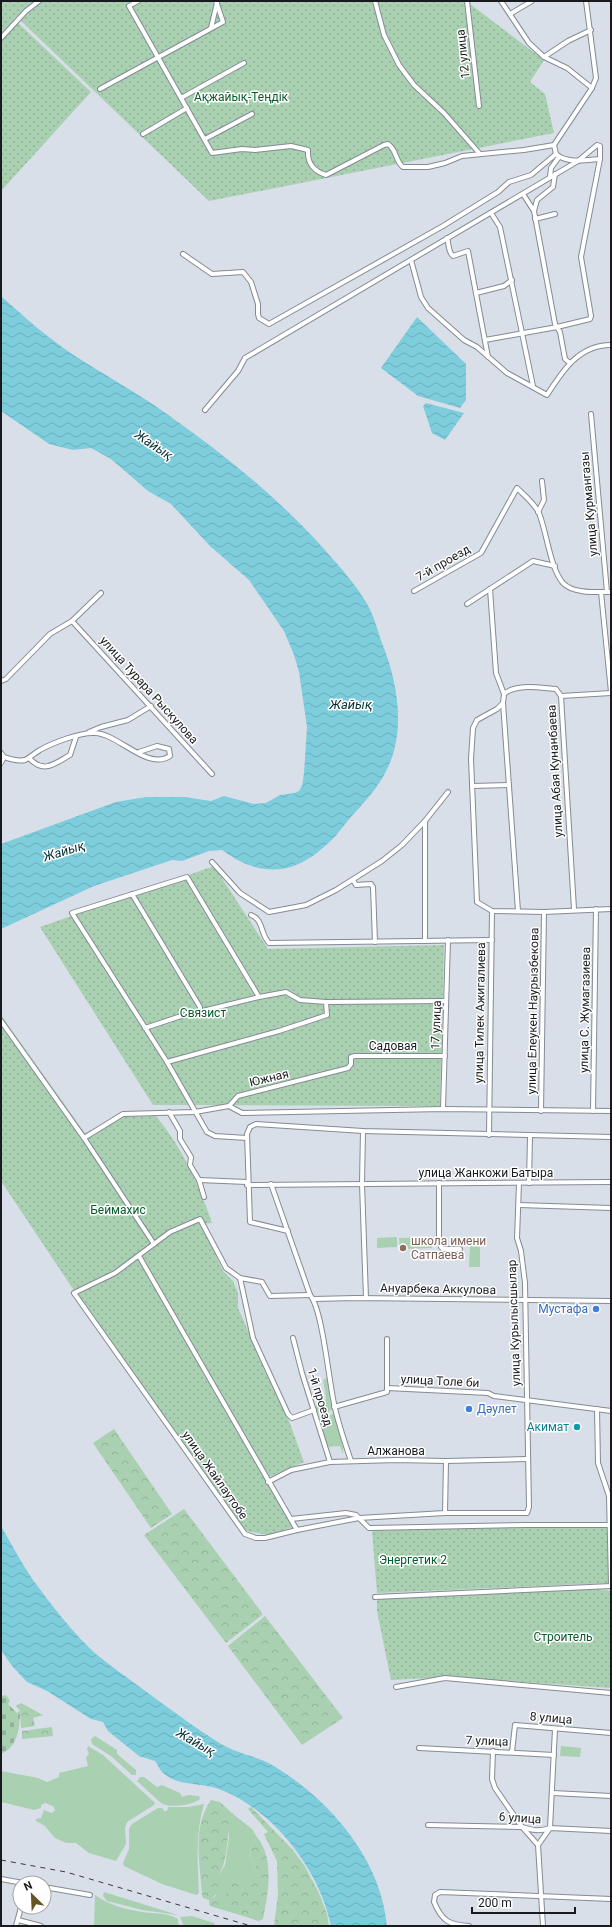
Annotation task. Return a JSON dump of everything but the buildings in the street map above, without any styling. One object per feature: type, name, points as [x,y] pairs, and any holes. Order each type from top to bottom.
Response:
[{"type":"street","points":[[1,38],[39,1]]},
{"type":"street","points":[[138,1],[129,6],[212,153],[242,149],[255,150],[291,146],[308,150],[308,158],[311,166],[318,172],[326,175],[388,144],[393,147],[399,165],[403,167],[428,167],[462,156],[554,145],[592,88],[596,78],[591,30],[586,1]]},
{"type":"street","points":[[375,1],[384,35],[399,64],[414,84],[444,113],[480,154]]},
{"type":"street","name":"12 улица","points":[[467,1],[479,106]]},
{"type":"street","points":[[501,1],[530,43],[544,57],[567,68],[592,88]]},
{"type":"street","points":[[510,14],[532,1]]},
{"type":"street","points":[[211,28],[217,2]]},
{"type":"street","points":[[100,89],[223,22],[217,2]]},
{"type":"street","points":[[544,57],[568,41],[591,30]]},
{"type":"street","points":[[181,98],[244,63]]},
{"type":"street","points":[[143,134],[187,108]]},
{"type":"street","points":[[205,140],[252,114]]},
{"type":"street","points":[[554,145],[558,156]]},
{"type":"street","points":[[205,410],[238,371],[244,358],[578,161],[597,145],[600,146],[600,160],[581,257],[591,316],[586,320],[557,327],[485,340]]},
{"type":"street","points":[[550,177],[550,168],[558,156]]},
{"type":"street","points":[[183,254],[212,274],[242,272],[251,282],[258,304],[259,318],[269,324],[443,226],[498,192],[509,182],[531,175],[558,156],[578,161],[600,160]]},
{"type":"street","points":[[555,174],[553,187],[537,200],[534,211],[557,327],[560,332],[564,358],[570,363]]},
{"type":"street","points":[[523,194],[534,211]]},
{"type":"street","points":[[491,213],[500,227],[533,386]]},
{"type":"street","points":[[535,219],[555,214]]},
{"type":"street","points":[[447,238],[450,245],[449,250],[453,256],[468,251],[488,357]]},
{"type":"street","points":[[411,260],[421,297],[428,308],[464,340],[478,347],[507,373],[547,395],[563,369],[570,363],[588,350],[602,345],[611,345]]},
{"type":"street","points":[[476,293],[504,286],[512,280]]},
{"type":"street","name":"улица Курмангазы","points":[[591,414],[609,592]]},
{"type":"street","points":[[542,480],[544,500],[538,512],[554,566],[564,584],[574,589],[609,592]]},
{"type":"street","name":"7-й проезд","points":[[414,591],[481,553],[517,488],[530,500],[538,512]]},
{"type":"street","points":[[467,604],[533,561],[554,566]]},
{"type":"street","points":[[490,589],[496,673],[504,694],[503,703],[518,911]]},
{"type":"street","points":[[561,696],[611,693],[601,592]]},
{"type":"street","points":[[1,681],[6,679],[55,630],[72,621],[101,593]]},
{"type":"street","name":"улица Турара Рыскулова","points":[[72,621],[212,774]]},
{"type":"street","name":"улица Абая Кунанбаева","points":[[504,694],[508,690],[516,688],[556,689],[561,696],[574,909]]},
{"type":"street","points":[[503,703],[497,709],[477,720],[473,728],[472,786],[477,902],[492,911],[544,912],[574,909],[611,909]]},
{"type":"street","points":[[1,763],[2,755],[20,761],[29,758],[44,747],[101,727],[128,720],[151,706]]},
{"type":"street","points":[[87,733],[106,735],[127,748],[139,752],[152,760],[162,760],[170,756],[169,749],[157,746],[139,752]]},
{"type":"street","points":[[29,758],[35,765],[41,768],[58,762],[70,755],[76,737]]},
{"type":"street","points":[[472,786],[509,785]]},
{"type":"street","points":[[212,862],[240,893],[269,912],[306,906],[382,862],[426,821],[448,792]]},
{"type":"street","points":[[425,941],[426,821]]},
{"type":"street","points":[[247,1136],[210,1135],[207,1132],[167,1062],[72,913],[188,878],[258,997]]},
{"type":"street","points":[[353,880],[356,885],[367,883],[371,884],[373,887],[375,942]]},
{"type":"street","points":[[132,894],[200,1007],[200,1012]]},
{"type":"street","name":"улица С. Жумагазиева","points":[[593,1111],[596,909]]},
{"type":"street","name":"улица Тилек Ажигалиева","points":[[489,1135],[492,911]]},
{"type":"street","name":"улица Елеукен Наурызбекова","points":[[541,1111],[544,912]]},
{"type":"street","points":[[251,915],[256,917],[260,923],[263,937],[269,943],[492,940]]},
{"type":"street","name":"17 улица","points":[[443,1109],[448,940]]},
{"type":"street","points":[[145,1028],[178,1017],[258,997],[286,992],[300,1000],[326,1002],[446,1001]]},
{"type":"street","points":[[167,1062],[279,1031],[327,1015],[326,1002]]},
{"type":"street","points":[[1,1021],[84,1138],[154,1244]]},
{"type":"street","name":"Садовая","points":[[350,1066],[351,1057],[355,1056],[445,1056]]},
{"type":"street","name":"Южная","points":[[84,1138],[123,1114],[195,1112],[229,1106],[238,1096],[348,1068],[350,1066]]},
{"type":"street","points":[[229,1106],[242,1113],[443,1109],[611,1111]]},
{"type":"street","points":[[169,1112],[180,1131],[180,1139],[191,1157],[190,1165],[199,1180],[204,1197]]},
{"type":"street","points":[[288,1231],[250,1222],[247,1183],[247,1136],[250,1127],[256,1124],[363,1131],[530,1136],[611,1136]]},
{"type":"street","points":[[363,1131],[362,1184],[366,1298]]},
{"type":"street","points":[[529,1183],[530,1136]]},
{"type":"street","name":"улица Жанкожи Батыра","points":[[199,1180],[271,1184],[519,1184],[611,1182]]},
{"type":"street","points":[[271,1184],[319,1319],[334,1407],[351,1461]]},
{"type":"street","points":[[439,1184],[439,1242],[443,1249],[460,1249]]},
{"type":"street","name":"улица Курылысшылар","points":[[519,1184],[517,1238],[521,1251],[525,1300],[529,1507],[527,1513]]},
{"type":"street","points":[[519,1205],[611,1208]]},
{"type":"street","points":[[297,1530],[139,1256],[170,1232],[200,1219],[226,1268],[240,1278],[253,1338],[288,1414],[292,1418],[314,1410]]},
{"type":"street","name":"улица Жайлаутобе","points":[[139,1256],[115,1273],[74,1293],[245,1534],[256,1538],[266,1538],[297,1530],[359,1518],[445,1513],[527,1513]]},
{"type":"street","name":"Ануарбека Аккулова","points":[[240,1278],[262,1282],[270,1296],[611,1301]]},
{"type":"street","name":"1-й проезд","points":[[293,1338],[302,1373],[330,1462]]},
{"type":"street","points":[[334,1407],[387,1392],[387,1339]]},
{"type":"street","name":"улица Толе би","points":[[387,1388],[488,1393],[494,1396],[611,1411]]},
{"type":"street","points":[[375,1596],[611,1585],[609,1496],[598,1463],[597,1409]]},
{"type":"street","name":"Алжанова","points":[[268,1482],[291,1470],[330,1462],[527,1459]]},
{"type":"street","points":[[445,1513],[446,1461]]},
{"type":"street","points":[[291,1520],[346,1513],[356,1515],[369,1528],[609,1525]]},
{"type":"street","points":[[396,1687],[445,1678],[611,1693]]},
{"type":"street","name":"8 улица","points":[[512,1752],[515,1725],[611,1733]]},
{"type":"street","points":[[538,1846],[550,1828],[553,1793],[555,1729]]},
{"type":"street","name":"7 улица","points":[[419,1748],[494,1750],[554,1754]]},
{"type":"street","points":[[494,1750],[492,1779],[495,1788],[522,1827],[538,1846],[542,1896],[542,1926]]},
{"type":"street","points":[[553,1793],[611,1796]]},
{"type":"street","name":"6 улица","points":[[428,1825],[522,1827],[533,1831],[542,1831],[550,1828],[611,1831]]},
{"type":"street","points":[[1,1879],[12,1881]]},
{"type":"street","points":[[52,1888],[90,1895]]},
{"type":"street","points":[[469,1926],[453,1925],[444,1918],[434,1902],[435,1895],[440,1892],[611,1899]]},
{"type":"street","points":[[16,1926],[19,1915]]},
{"type":"street","points":[[18,1920],[41,1926]]},
{"type":"green space","points":[[1,1],[34,1],[14,19],[91,92],[1,191]]},
{"type":"green space","name":"Ақжайық-Теңдік","points":[[44,1],[466,1],[544,60],[530,82],[545,94],[554,133],[209,201],[20,20]]},
{"type":"green space","name":"Связист","points":[[214,866],[268,949],[444,945],[440,1106],[153,1105],[40,927]]},
{"type":"green space","name":"Беймахис","points":[[1,1015],[85,1133],[116,1117],[156,1116],[182,1153],[212,1223],[201,1224],[223,1271],[233,1281],[238,1293],[238,1308],[289,1421],[304,1462],[269,1477],[297,1526],[268,1535],[246,1531],[71,1286],[1,1181]]},
{"type":"green space","points":[[397,1237],[397,1247],[377,1248],[377,1238]]},
{"type":"green space","points":[[432,1237],[432,1248],[400,1249],[399,1238]]},
{"type":"green space","points":[[470,1246],[480,1246],[480,1267],[469,1267]]},
{"type":"green space","points":[[328,1377],[333,1409],[328,1412],[316,1413],[316,1405],[325,1402],[326,1398],[323,1380]]},
{"type":"green space","points":[[334,1413],[343,1447],[343,1454],[340,1446],[326,1447],[319,1421]]},
{"type":"green space","points":[[114,1429],[172,1514],[151,1528],[93,1443]]},
{"type":"green space","points":[[184,1509],[262,1613],[262,1615],[226,1643],[144,1535]]},
{"type":"green space","name":"Энергетик 2","points":[[554,1525],[607,1527],[609,1583],[377,1593],[372,1531]]},
{"type":"green space","name":"Строитель","points":[[591,1588],[611,1591],[611,1688],[447,1677],[391,1680],[377,1611],[377,1599]]},
{"type":"green space","points":[[265,1616],[343,1718],[302,1745],[228,1646]]},
{"type":"green space","points":[[6,1695],[10,1701],[8,1704],[17,1713],[20,1711],[19,1723],[17,1736],[14,1742],[7,1751],[1,1754],[1,1696]]},
{"type":"green space","points":[[21,1703],[43,1715],[33,1718],[35,1726],[21,1728],[20,1711],[16,1706]]},
{"type":"green space","points":[[52,1727],[53,1736],[22,1739],[22,1731]]},
{"type":"green space","points":[[95,1736],[117,1750],[117,1754],[136,1770],[136,1775],[132,1775],[111,1756],[92,1744],[91,1739]]},
{"type":"green space","points":[[88,1746],[103,1755],[155,1803],[127,1822],[125,1828],[126,1844],[116,1861],[89,1853],[76,1843],[66,1843],[55,1838],[45,1826],[36,1821],[36,1819],[41,1818],[44,1810],[52,1813],[55,1810],[53,1806],[45,1803],[41,1805],[41,1808],[34,1810],[1,1802],[1,1771],[38,1778],[47,1782],[59,1777],[59,1773],[88,1766],[86,1757],[89,1754],[87,1749]]},
{"type":"green space","points":[[561,1746],[581,1748],[580,1757],[560,1756]]},
{"type":"green space","points":[[140,1777],[144,1777],[157,1787],[162,1785],[180,1793],[182,1797],[188,1795],[199,1796],[200,1799],[192,1803],[182,1805],[172,1806],[163,1804],[137,1781]]},
{"type":"green space","points":[[211,1800],[220,1802],[233,1814],[229,1829],[225,1860],[219,1875],[220,1887],[217,1893],[209,1900],[203,1898],[202,1894],[199,1833],[205,1810]]},
{"type":"green space","points":[[204,1804],[198,1838],[199,1893],[196,1895],[162,1884],[124,1866],[123,1863],[129,1849],[129,1829],[132,1824],[158,1808],[162,1808],[164,1811],[167,1811],[168,1807],[188,1807]]},
{"type":"green space","points":[[251,1807],[292,1849],[304,1865],[319,1893],[327,1914],[329,1926],[274,1926],[278,1894],[277,1861],[264,1834],[268,1832],[248,1809]]},
{"type":"green space","points":[[233,1814],[252,1829],[257,1837],[250,1848],[251,1857],[256,1866],[242,1888],[229,1878],[229,1898],[222,1901],[217,1898],[209,1903],[209,1900],[216,1896],[219,1875],[225,1865],[229,1837],[228,1826]]},
{"type":"green space","points":[[257,1837],[263,1846],[266,1856],[269,1877],[263,1919],[259,1921],[210,1906],[209,1903],[217,1898],[222,1900],[228,1898],[225,1890],[230,1877],[242,1887],[256,1866],[251,1857],[250,1847]]},
{"type":"green space","points":[[104,1892],[178,1915],[142,1910],[107,1901],[103,1896]]},
{"type":"green space","points":[[95,1895],[123,1908],[142,1912],[165,1914],[174,1917],[178,1919],[179,1926],[94,1926]]},
{"type":"green space","points":[[192,1916],[214,1923],[215,1926],[183,1926],[180,1917]]},
{"type":"water","name":"Жайық","points":[[1,296],[35,326],[63,347],[153,404],[204,441],[261,487],[297,520],[335,561],[361,594],[369,607],[393,676],[398,711],[398,728],[395,745],[391,761],[376,788],[328,844],[312,857],[299,864],[274,870],[248,865],[235,859],[222,850],[209,851],[182,861],[172,860],[94,886],[1,929],[1,844],[116,802],[146,797],[185,797],[211,801],[224,796],[254,804],[266,803],[280,795],[295,793],[299,791],[302,786],[307,727],[299,672],[294,655],[284,631],[249,580],[210,546],[171,504],[148,491],[111,459],[91,448],[73,450],[49,444],[1,411]]},
{"type":"water","points":[[417,317],[466,364],[466,400],[460,408],[418,396],[381,368]]},
{"type":"water","points":[[426,403],[464,413],[445,440],[432,433],[423,406]]},
{"type":"water","name":"Жайық","points":[[1,1526],[34,1581],[66,1622],[96,1654],[221,1744],[268,1763],[295,1780],[333,1814],[363,1855],[375,1878],[383,1901],[387,1926],[331,1926],[325,1905],[305,1863],[275,1826],[258,1811],[239,1798],[219,1789],[182,1782],[168,1777],[161,1771],[155,1761],[139,1756],[108,1731],[103,1722],[91,1719],[47,1691],[27,1682],[12,1666],[1,1650]]},
{"type":"railway","points":[[1,1860],[66,1872],[251,1926]]},
{"type":"place","name":"школа имени Сатпаева","points":[[403,1248]]},
{"type":"place","name":"Мустафа","points":[[596,1309]]},
{"type":"place","name":"Дәулет","points":[[469,1409]]},
{"type":"place","name":"Акимат","points":[[577,1427]]}]
